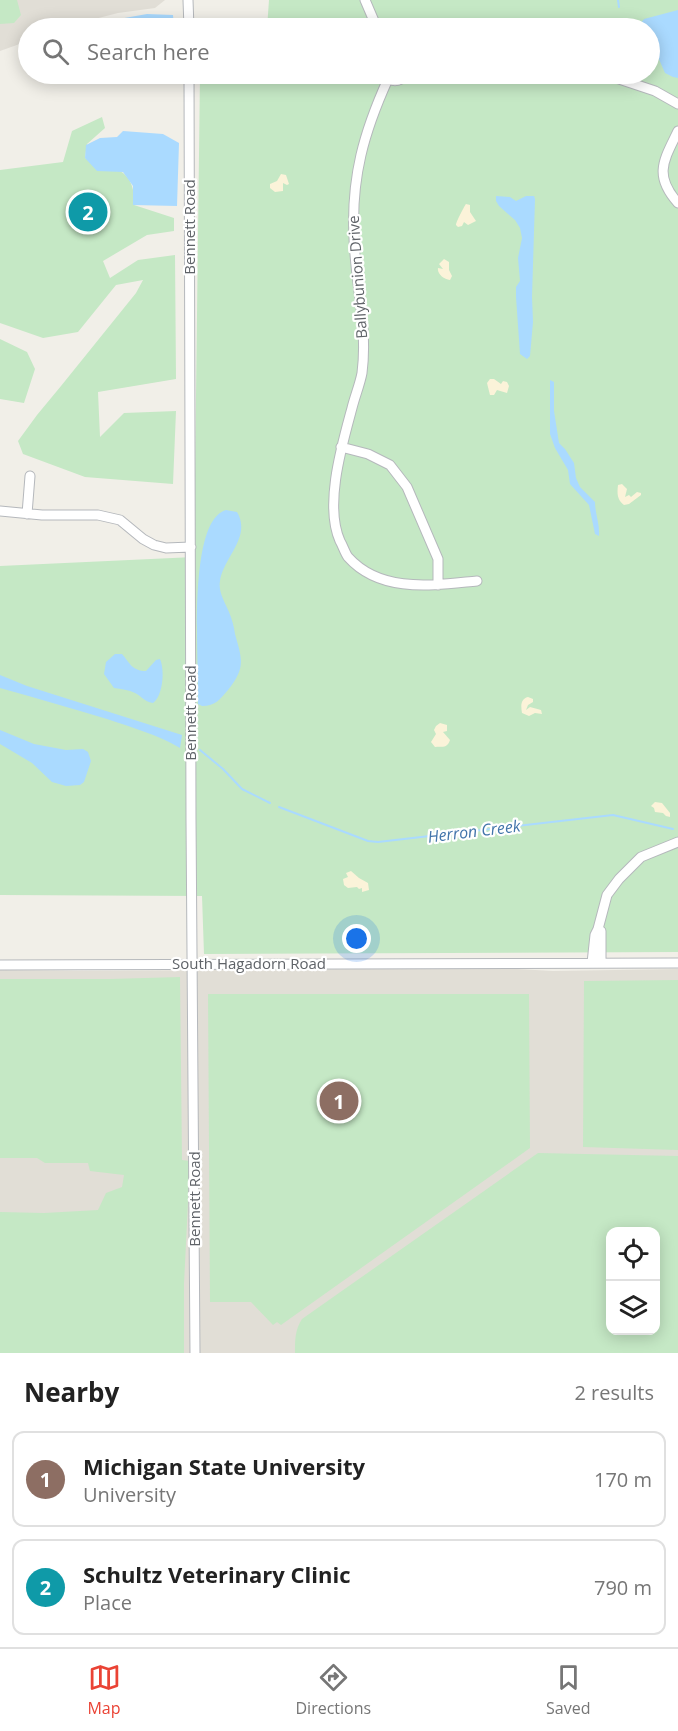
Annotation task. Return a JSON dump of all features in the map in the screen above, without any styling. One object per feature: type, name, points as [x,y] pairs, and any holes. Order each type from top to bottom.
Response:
[{"type":"street","points":[[188,0],[189,18]]},
{"type":"street","points":[[365,0],[373,18]]},
{"type":"street","name":"Bennett Road","points":[[189,84],[195,1353]]},
{"type":"street","name":"Ballybunion Drive","points":[[383,84],[362,146],[354,194],[354,238],[364,333],[362,373],[341,447],[333,505],[336,531],[347,556],[368,573],[398,584],[438,585],[477,582]]},
{"type":"street","points":[[634,84],[655,91],[678,104]]},
{"type":"street","points":[[678,131],[663,166],[667,185],[678,203]]},
{"type":"street","points":[[341,447],[368,454],[390,465],[407,488],[438,559],[438,585]]},
{"type":"street","points":[[27,514],[30,476]]},
{"type":"street","points":[[120,520],[125,510]]},
{"type":"street","points":[[0,511],[27,514],[98,514],[120,520],[154,545],[166,548],[191,547]]},
{"type":"street","points":[[597,963],[595,935],[607,895],[640,857],[678,842]]},
{"type":"street","name":"South Hagadorn Road","points":[[0,965],[678,963]]},
{"type":"shaded area","points":[[0,0],[165,0],[155,8],[99,18],[18,18],[18,45],[0,51]]},
{"type":"shaded area","points":[[499,968],[553,971],[678,969],[678,1353],[0,1353],[0,970]]},
{"type":"green space","points":[[0,0],[17,0],[21,15],[14,23],[0,24]]},
{"type":"green space","points":[[269,0],[678,0],[678,952],[204,954],[202,896],[0,895],[0,566],[194,557],[200,84],[660,84],[660,18],[268,18]]},
{"type":"green space","points":[[102,117],[105,128],[87,144],[85,158],[121,171],[131,183],[134,205],[174,218],[174,231],[147,235],[103,261],[110,278],[138,260],[175,255],[176,379],[98,392],[100,437],[124,413],[176,411],[173,484],[85,477],[23,454],[18,441],[136,293],[143,280],[116,285],[78,332],[43,338],[0,323],[0,170],[63,162],[72,131]]},
{"type":"green space","points":[[0,339],[27,352],[35,369],[24,403],[0,399]]},
{"type":"green space","points":[[180,977],[182,1160],[190,1161],[184,1284],[184,1353],[0,1353],[0,1212],[44,1213],[98,1210],[106,1193],[122,1187],[124,1175],[90,1171],[88,1163],[45,1163],[37,1158],[0,1158],[0,979]]},
{"type":"green space","points":[[678,980],[678,1150],[583,1147],[584,981]]},
{"type":"green space","points":[[208,994],[529,994],[530,1148],[281,1325],[277,1322],[273,1325],[251,1302],[210,1302]]},
{"type":"green space","points":[[538,1153],[678,1156],[678,1353],[295,1353],[298,1327],[302,1319]]},
{"type":"sand","points":[[281,174],[286,175],[289,184],[283,183],[283,191],[275,192],[270,188],[270,184],[277,181]]},
{"type":"sand","points":[[466,204],[470,205],[470,212],[476,221],[468,225],[464,222],[458,227],[456,223]]},
{"type":"sand","points":[[444,259],[449,262],[452,276],[450,280],[441,276],[438,270],[438,268],[443,269],[439,264]]},
{"type":"sand","points":[[490,379],[501,384],[503,381],[507,382],[509,386],[507,393],[497,390],[494,395],[490,395],[487,383]]},
{"type":"sand","points":[[622,484],[627,489],[625,497],[629,495],[631,497],[637,492],[641,495],[624,505],[618,494],[618,485]]},
{"type":"sand","points":[[528,697],[533,699],[533,702],[526,710],[530,707],[541,710],[542,714],[535,713],[529,716],[522,713],[522,701]]},
{"type":"sand","points":[[440,723],[447,725],[447,731],[443,732],[450,740],[446,746],[435,747],[431,742],[436,734],[434,730]]},
{"type":"sand","points":[[655,802],[662,803],[670,813],[670,817],[655,812],[651,806]]},
{"type":"sand","points":[[351,871],[368,883],[369,890],[362,892],[362,888],[348,888],[344,885],[343,879],[348,877],[346,873]]},
{"type":"water","points":[[678,10],[678,78],[665,73],[660,62],[660,18],[648,18]]},
{"type":"water","points":[[147,14],[173,15],[173,18],[124,18]]},
{"type":"water","points":[[123,131],[163,134],[179,143],[177,206],[133,205],[133,186],[123,172],[97,171],[85,158],[86,145],[100,138],[117,137]]},
{"type":"water","points":[[496,196],[510,197],[516,201],[526,196],[534,196],[535,199],[533,322],[530,356],[527,359],[520,354],[516,297],[516,287],[520,281],[518,258],[522,238],[520,228],[515,220],[499,206]]},
{"type":"water","points":[[550,380],[554,382],[554,411],[559,443],[574,463],[580,487],[595,502],[599,536],[595,534],[589,505],[570,484],[568,470],[550,434]]},
{"type":"water","points":[[226,510],[237,512],[241,521],[239,539],[222,572],[220,589],[233,623],[241,663],[238,675],[223,696],[214,703],[202,706],[198,704],[197,654],[200,564],[205,539],[214,520]]},
{"type":"water","points":[[115,654],[122,654],[132,666],[141,671],[146,671],[156,660],[160,659],[162,682],[159,695],[153,703],[133,692],[114,688],[104,674],[106,662]]},
{"type":"water","points":[[0,675],[27,686],[182,735],[180,748],[153,735],[107,719],[0,688]]},
{"type":"water","points":[[0,730],[34,744],[66,750],[83,749],[88,752],[91,761],[84,782],[80,785],[66,786],[52,782],[32,763],[0,744]]},
{"type":"waterway","points":[[618,0],[619,7]]},
{"type":"waterway","name":"Herron Creek","points":[[200,750],[242,789],[270,803]]},
{"type":"waterway","name":"Herron Creek","points":[[279,807],[368,841],[378,842],[613,815],[673,829]]},
{"type":"place","name":"Schultz Veterinary Clinic","points":[[88,212]]},
{"type":"place","name":"Michigan State University","points":[[339,1101]]}]
